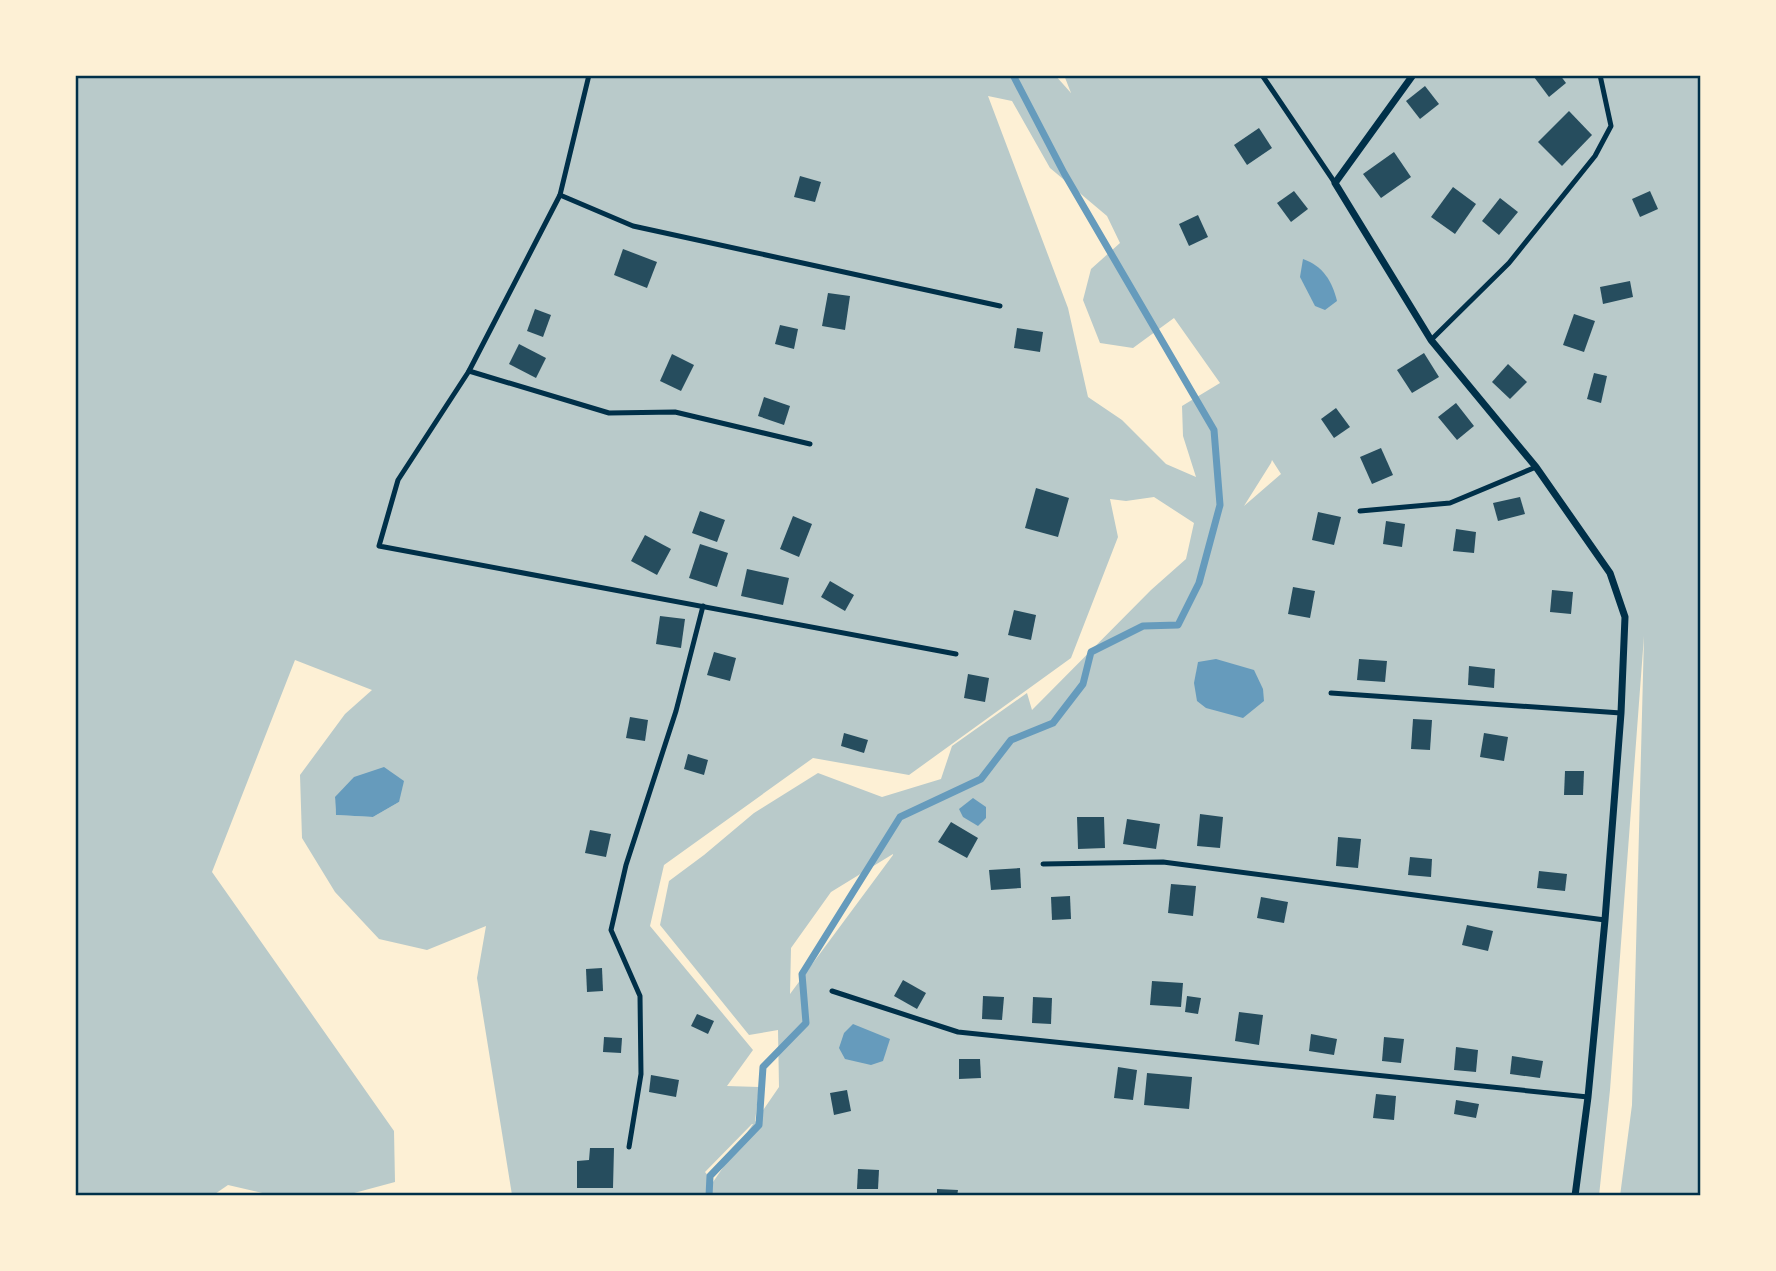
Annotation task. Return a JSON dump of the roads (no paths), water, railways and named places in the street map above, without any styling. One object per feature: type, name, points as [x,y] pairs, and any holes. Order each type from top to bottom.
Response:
[{"type":"street","points":[[1413,75],[1335,183],[1431,340],[1536,467],[1610,573],[1625,617],[1621,713],[1605,920],[1588,1097],[1575,1196]]},
{"type":"lane","points":[[589,75],[560,195],[469,372],[398,480],[379,546],[956,654]]},
{"type":"lane","points":[[1262,75],[1335,183]]},
{"type":"lane","points":[[1431,340],[1509,263],[1595,156],[1611,126],[1601,75]]},
{"type":"lane","points":[[560,195],[633,226],[1000,306]]},
{"type":"lane","points":[[469,372],[609,413],[675,412],[810,444]]},
{"type":"lane","points":[[1360,511],[1450,503],[1536,467]]},
{"type":"lane","points":[[629,1147],[641,1074],[640,996],[611,930],[626,865],[676,711],[703,606]]},
{"type":"lane","points":[[1331,693],[1621,713]]},
{"type":"lane","points":[[1043,864],[1163,862],[1605,920]]},
{"type":"lane","points":[[832,991],[958,1032],[1588,1097]]},
{"type":"water","points":[[1303,259],[1321,270],[1332,287],[1337,301],[1325,310],[1315,306],[1300,277]]},
{"type":"water","points":[[1216,659],[1254,670],[1263,689],[1264,701],[1243,718],[1206,708],[1197,701],[1194,683],[1198,662]]},
{"type":"water","points":[[384,767],[404,781],[399,802],[373,817],[336,815],[335,797],[354,777]]},
{"type":"water","points":[[973,798],[986,807],[986,818],[978,826],[963,817],[959,809]]},
{"type":"water","points":[[853,1024],[890,1039],[883,1061],[871,1065],[845,1059],[839,1048],[844,1033]]},
{"type":"waterway","points":[[709,1196],[710,1176],[759,1125],[763,1067],[806,1023],[802,974],[900,817],[981,779],[1011,740],[1053,723],[1083,684],[1091,652],[1143,626],[1178,625],[1199,583],[1220,505],[1214,430],[1064,173],[1013,75]]}]
